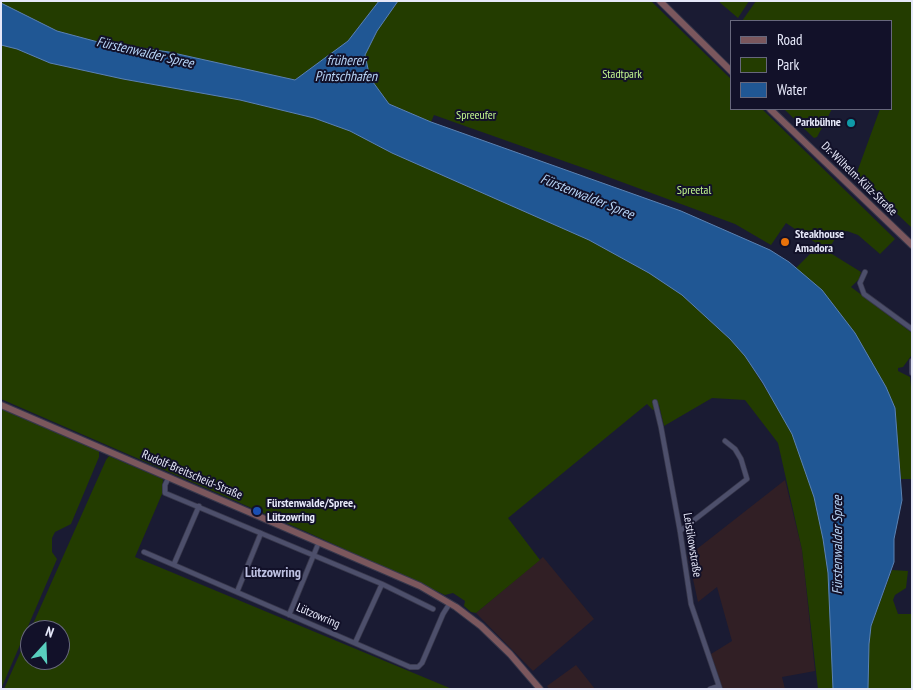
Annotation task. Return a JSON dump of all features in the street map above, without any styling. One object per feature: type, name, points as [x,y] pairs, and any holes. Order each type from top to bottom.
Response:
[{"type":"main road","points":[[660,1],[730,70]]},
{"type":"main road","name":"Dr.-Wilhelm-Külz-Straße","points":[[771,110],[912,245]]},
{"type":"main road","name":"Rudolf-Breitscheid-Straße","points":[[1,405],[397,575],[450,603],[481,626],[500,644],[540,689]]},
{"type":"street","points":[[865,272],[860,283],[864,294],[912,329]]},
{"type":"street","points":[[912,361],[912,373]]},
{"type":"street","name":"Leistikowstraße","points":[[655,402],[680,531],[691,604],[719,687]]},
{"type":"street","points":[[680,531],[747,480],[741,458],[735,449],[725,441]]},
{"type":"street","points":[[168,478],[165,485],[165,493],[382,584],[433,609]]},
{"type":"street","points":[[174,564],[199,506]]},
{"type":"street","points":[[237,592],[262,533]]},
{"type":"street","points":[[289,615],[319,542]]},
{"type":"street","name":"Lützowring","points":[[144,552],[409,667],[418,666],[427,654],[443,614],[450,603]]},
{"type":"street","points":[[355,643],[382,584]]},
{"type":"street","points":[[710,689],[719,687]]},
{"type":"shaded area","points":[[785,480],[802,550],[815,671],[782,677],[785,689],[723,689],[711,654],[732,641],[717,587],[698,602],[688,556]]},
{"type":"shaded area","points":[[543,557],[594,619],[533,671],[476,613]]},
{"type":"shaded area","points":[[576,665],[595,689],[549,689],[547,686]]},
{"type":"green space","points":[[1,1],[379,1],[348,41],[295,80],[169,52],[98,42],[57,31],[1,3]]},
{"type":"green space","name":"Stadtpark","points":[[398,1],[651,1],[730,78],[730,110],[763,110],[895,239],[880,254],[858,235],[847,231],[839,233],[827,251],[861,272],[859,279],[851,287],[912,333],[911,356],[903,367],[898,368],[898,371],[910,377],[912,396],[912,479],[901,479],[895,408],[886,387],[855,333],[822,290],[796,268],[819,245],[786,223],[771,245],[735,224],[592,171],[434,115],[431,122],[389,104],[370,78],[365,55],[377,31]]},
{"type":"green space","points":[[718,1],[749,1],[738,18]]},
{"type":"green space","points":[[756,1],[912,1],[912,228],[856,175],[880,110],[893,110],[893,20],[743,20]]},
{"type":"green space","points":[[1,45],[17,49],[50,63],[123,79],[240,100],[314,118],[350,131],[392,153],[589,240],[649,273],[682,295],[730,339],[745,356],[777,407],[792,434],[801,456],[814,497],[828,573],[833,689],[818,689],[802,550],[778,443],[745,400],[712,398],[664,426],[659,405],[653,410],[647,404],[508,518],[540,560],[476,613],[471,612],[464,606],[465,601],[453,593],[445,595],[309,533],[1,399]]},
{"type":"green space","points":[[785,110],[831,110],[817,137],[814,138]]},
{"type":"green space","points":[[1,409],[99,451],[99,457],[71,524],[55,532],[52,538],[52,552],[57,559],[31,620],[20,620],[20,645],[1,689]]},
{"type":"green space","points":[[109,456],[163,479],[162,494],[135,557],[452,689],[4,689],[20,653],[20,670],[70,670],[70,620],[34,620]]},
{"type":"green space","points":[[892,570],[908,571],[906,588],[895,595],[893,600],[898,614],[912,614],[912,689],[868,689],[871,626]]},
{"type":"water","points":[[379,1],[398,1],[377,31],[365,55],[370,78],[389,104],[431,122],[681,211],[770,250],[789,262],[822,290],[855,333],[886,387],[895,408],[902,500],[894,539],[894,562],[871,626],[868,689],[833,689],[828,573],[823,539],[814,497],[792,434],[745,356],[730,339],[682,295],[649,273],[589,240],[392,153],[350,131],[314,118],[240,100],[123,79],[50,63],[17,49],[1,45],[1,3],[57,31],[98,42],[169,52],[295,80],[348,41]]},
{"type":"place","name":"Parkbühne","points":[[851,123]]},
{"type":"place","name":"Steakhouse Amadora","points":[[785,242]]},
{"type":"place","name":"Fürstenwalde/Spree, Lützowring","points":[[257,511]]},
{"type":"district","name":"Lützowring","points":[[273,573]]},
{"type":"water label","name":"Fürstenwalder Spree","points":[[145,53]]},
{"type":"water label","name":"früherer Pintschhafen","points":[[346,69]]},
{"type":"water label","name":"Fürstenwalder Spree","points":[[587,197]]},
{"type":"water label","name":"Fürstenwalder Spree","points":[[838,545]]},
{"type":"park label","name":"Spreeufer","points":[[476,116]]},
{"type":"park label","name":"Spreetal","points":[[694,191]]}]
